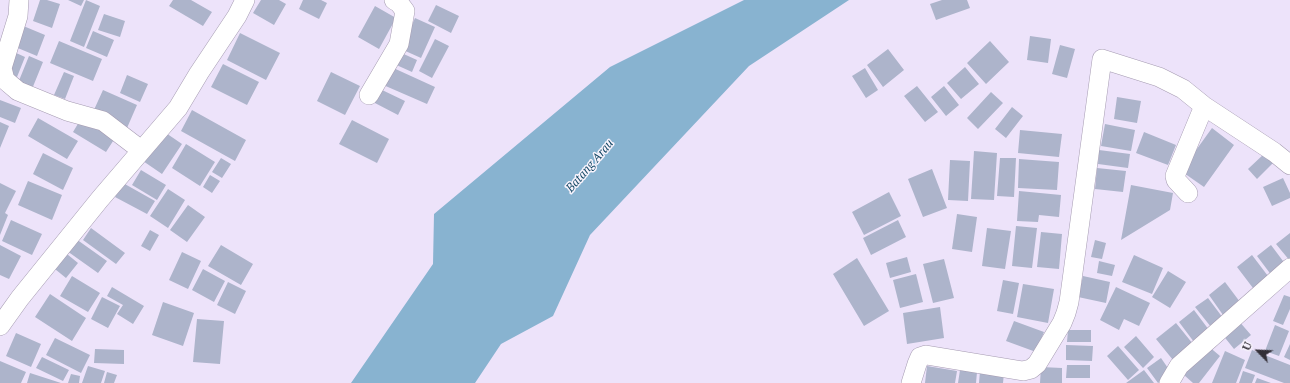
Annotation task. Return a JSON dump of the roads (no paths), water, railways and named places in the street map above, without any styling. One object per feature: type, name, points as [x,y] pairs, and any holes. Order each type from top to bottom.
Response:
[{"type":"street","points":[[19,0],[18,16],[2,68],[5,80],[18,92],[67,111],[103,121],[142,150]]},
{"type":"street","points":[[0,326],[20,298],[178,108],[199,73],[237,16],[245,0]]},
{"type":"street","points":[[369,96],[399,44],[405,11],[399,3],[394,0]]},
{"type":"street","points":[[911,383],[920,357],[926,355],[1023,371],[1037,364],[1062,323],[1069,302],[1102,59],[1159,77],[1183,89],[1204,106],[1274,152],[1290,165]]},
{"type":"street","points":[[1188,193],[1176,180],[1175,176],[1204,106]]},
{"type":"street","points":[[1169,383],[1179,366],[1290,268]]},
{"type":"water","name":"Batang Arau","points":[[744,0],[849,0],[749,66],[590,235],[553,316],[501,344],[475,383],[351,383],[433,264],[434,214],[610,67]]}]
